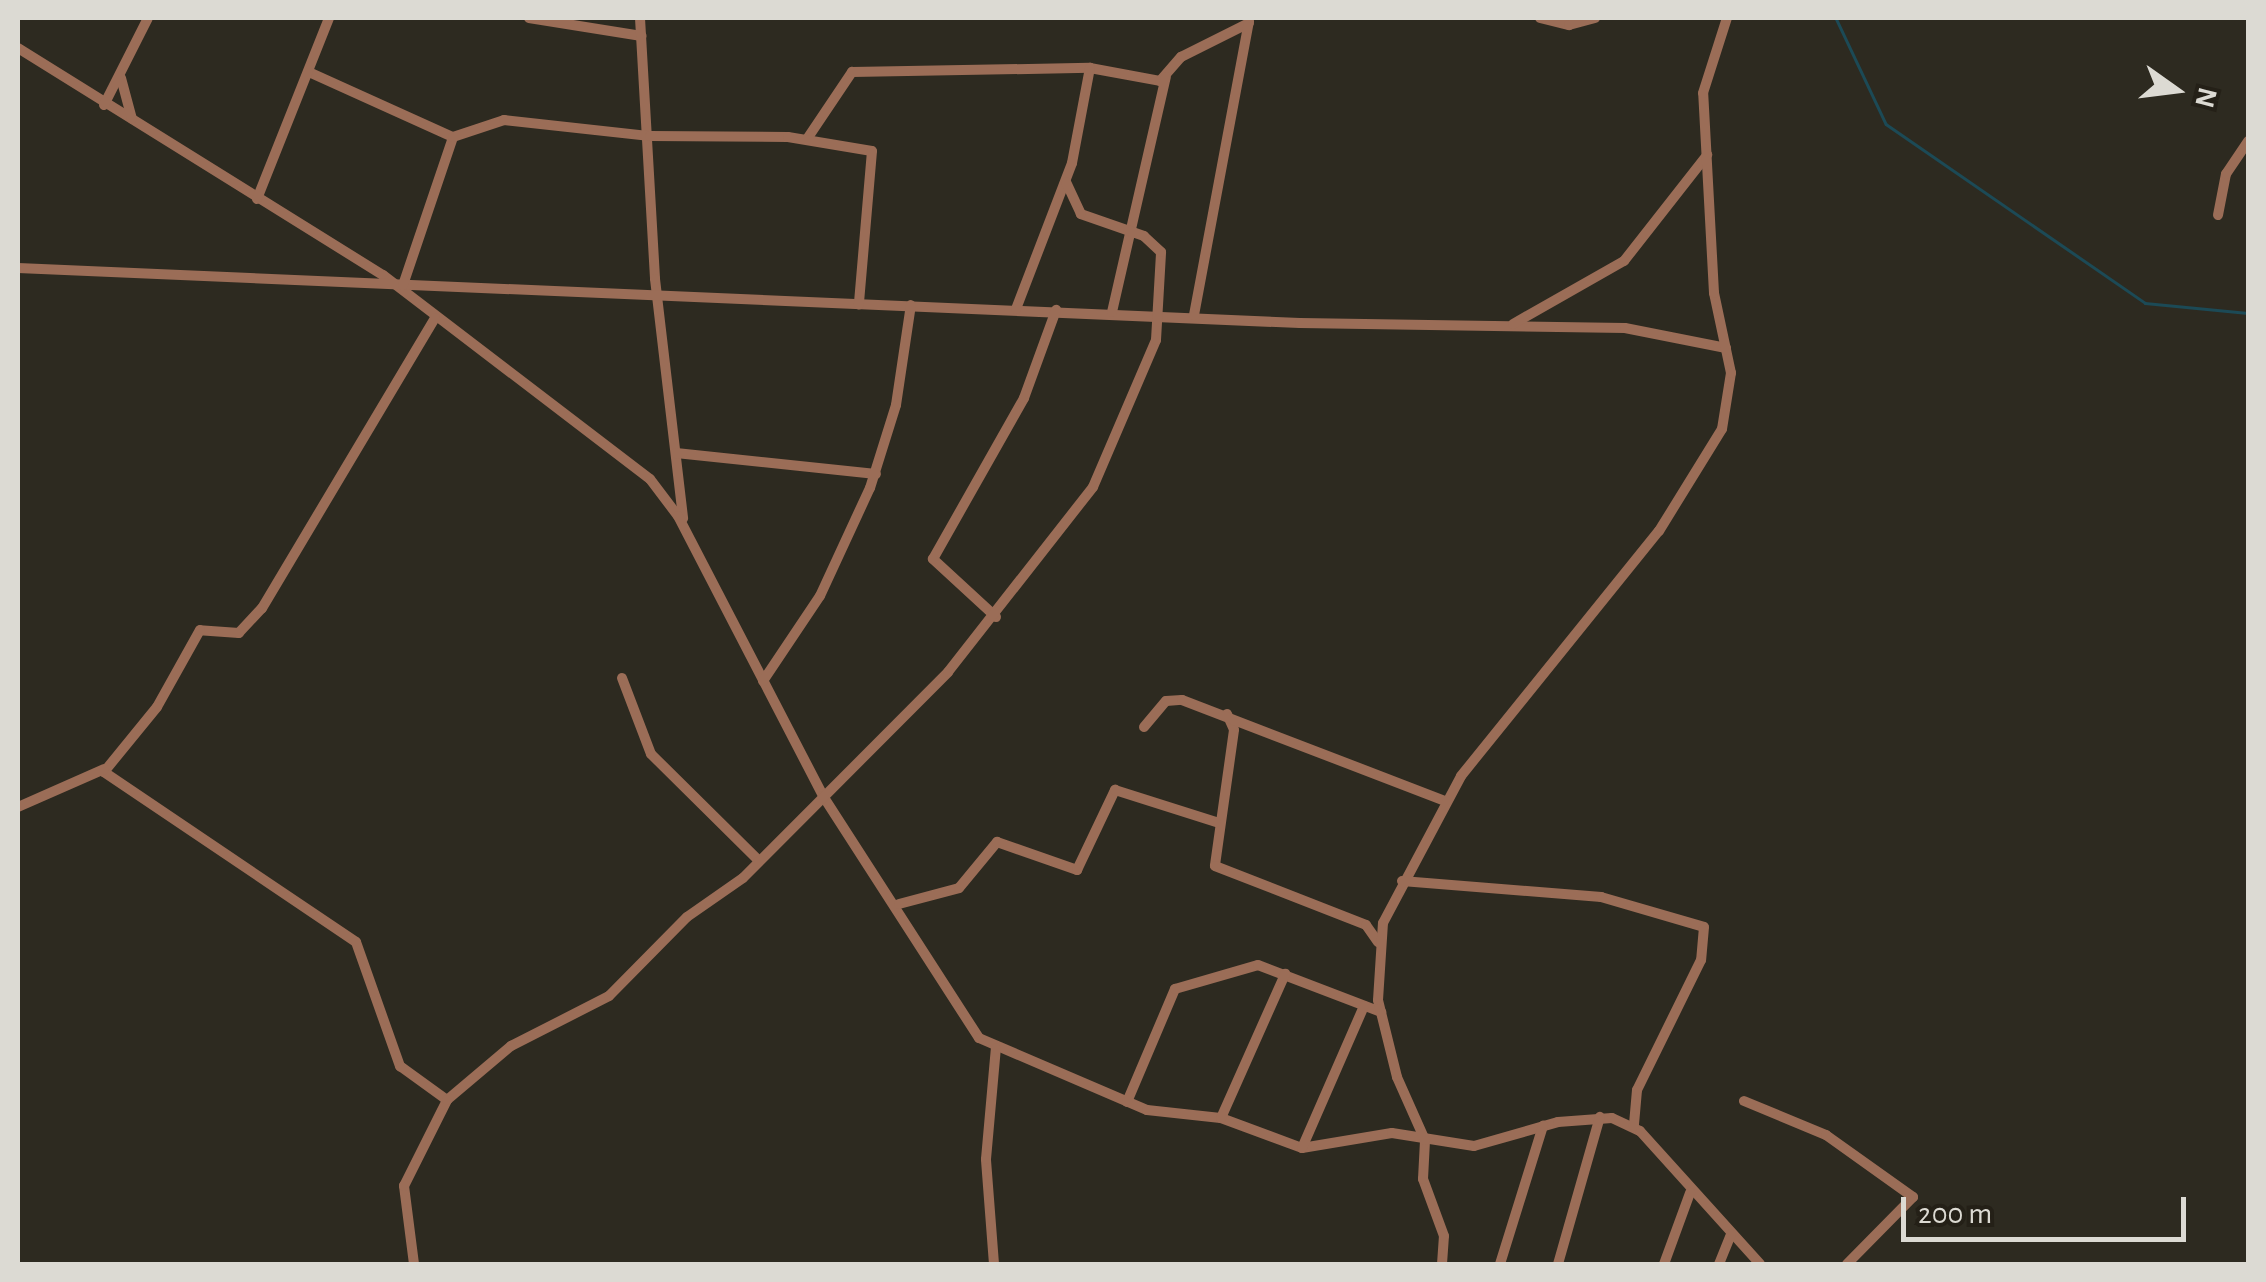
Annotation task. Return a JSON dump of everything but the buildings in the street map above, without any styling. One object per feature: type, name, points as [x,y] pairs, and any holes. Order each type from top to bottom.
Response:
[{"type":"street","points":[[104,105],[148,18]]},
{"type":"street","points":[[258,199],[311,73],[328,18]]},
{"type":"street","points":[[529,18],[642,36]]},
{"type":"street","points":[[640,18],[658,298],[685,529]]},
{"type":"street","points":[[1540,18],[1569,25],[1594,18]]},
{"type":"street","points":[[1442,1264],[1444,1236],[1422,1179],[1425,1140],[1380,1012],[1379,943],[1402,881],[1446,801],[1680,499],[1722,429],[1726,348],[1704,82],[1727,18]]},
{"type":"street","points":[[1112,312],[1166,77],[1189,52],[1250,20]]},
{"type":"street","points":[[1194,315],[1250,20]]},
{"type":"street","points":[[18,48],[399,285],[435,318],[616,449],[685,529],[823,796],[899,904],[959,1016],[996,1048],[1126,1102],[1221,1118],[1302,1148],[1392,1133],[1474,1146],[1543,1126],[1600,1117],[1634,1126],[1690,1192],[1760,1264]]},
{"type":"street","points":[[807,139],[844,78],[865,69],[972,76],[1090,68],[1166,77]]},
{"type":"street","points":[[1016,309],[1066,182],[1090,68]]},
{"type":"street","points":[[311,73],[454,137],[504,120],[650,136],[807,139],[876,158],[859,304]]},
{"type":"street","points":[[121,76],[136,123]]},
{"type":"street","points":[[399,285],[454,137]]},
{"type":"street","points":[[2218,215],[2226,174],[2248,141]]},
{"type":"street","points":[[1512,325],[1624,260],[1708,154]]},
{"type":"street","points":[[414,1264],[404,1186],[447,1100],[528,1035],[609,996],[891,736],[996,617],[1093,488],[1156,340],[1154,314],[1161,252],[1131,230],[1081,214],[1066,182]]},
{"type":"street","points":[[18,268],[658,298],[1651,330],[1726,348]]},
{"type":"street","points":[[763,680],[820,596],[876,474],[911,305]]},
{"type":"street","points":[[996,617],[933,559],[1024,398],[1056,310]]},
{"type":"street","points":[[18,807],[104,769],[157,706],[200,630],[239,632],[262,608],[435,318]]},
{"type":"street","points":[[676,453],[876,474]]},
{"type":"street","points":[[622,678],[651,754],[759,861]]},
{"type":"street","points":[[1144,727],[1172,700],[1228,714],[1446,801]]},
{"type":"street","points":[[1228,714],[1233,742],[1212,855],[1220,870],[1366,925],[1379,943]]},
{"type":"street","points":[[104,769],[126,793],[356,942],[400,1066],[447,1100]]},
{"type":"street","points":[[899,904],[959,888],[997,842],[1077,870],[1117,790],[1216,822]]},
{"type":"street","points":[[1402,881],[1601,897],[1704,927],[1701,960],[1637,1090],[1634,1126]]},
{"type":"street","points":[[1126,1102],[1174,988],[1251,965],[1285,974],[1380,1012]]},
{"type":"street","points":[[1221,1118],[1285,974]]},
{"type":"street","points":[[1302,1148],[1364,1006]]},
{"type":"street","points":[[994,1264],[986,1160],[996,1048]]},
{"type":"street","points":[[1744,1102],[1826,1134],[1914,1197],[1847,1264]]},
{"type":"street","points":[[1558,1264],[1600,1117]]},
{"type":"street","points":[[1500,1264],[1543,1126]]},
{"type":"street","points":[[1664,1264],[1690,1192]]},
{"type":"street","points":[[1719,1264],[1731,1234]]},
{"type":"waterway","points":[[1836,18],[1886,124],[2145,303],[2248,313]]}]
